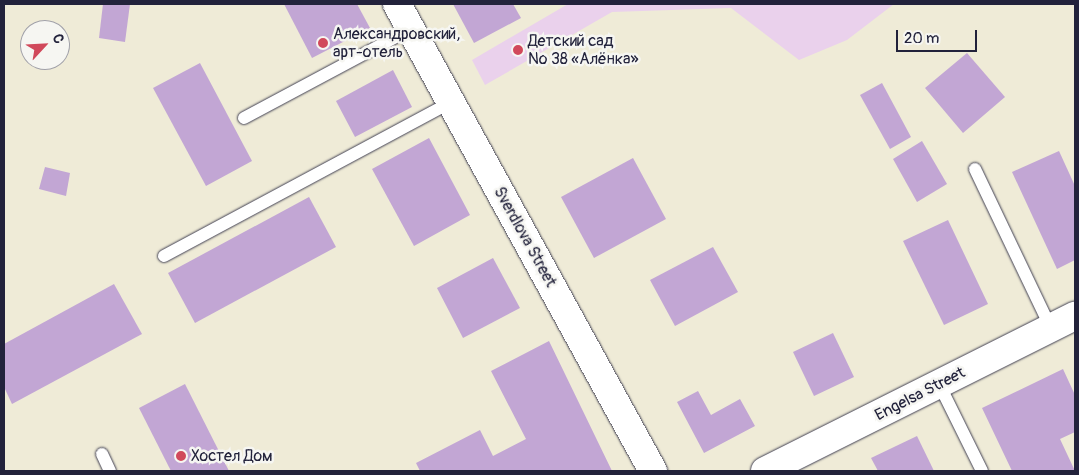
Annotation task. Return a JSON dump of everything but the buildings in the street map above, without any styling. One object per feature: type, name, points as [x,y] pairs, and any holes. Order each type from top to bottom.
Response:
[{"type":"street","name":"Sverdlova Street","points":[[397,4],[653,471]]},
{"type":"street","name":"Engelsa Street","points":[[765,471],[939,384],[1068,323]]},
{"type":"lane","points":[[244,118],[411,29]]},
{"type":"lane","points":[[164,256],[451,102]]},
{"type":"lane","points":[[974,169],[1068,323]]},
{"type":"lane","points":[[939,384],[982,471]]},
{"type":"lane","points":[[102,454],[110,471]]},
{"type":"shaded area","name":"Детский сад № 38 «Алёнка»","points":[[568,4],[894,4],[847,40],[799,60],[731,8],[612,12],[485,85],[472,60]]},
{"type":"place","name":"Александровский, арт-отель","points":[[323,43]]},
{"type":"place","name":"Детский сад № 38 «Алёнка»","points":[[518,50]]},
{"type":"place","name":"Хостел Дом","points":[[181,456]]}]
